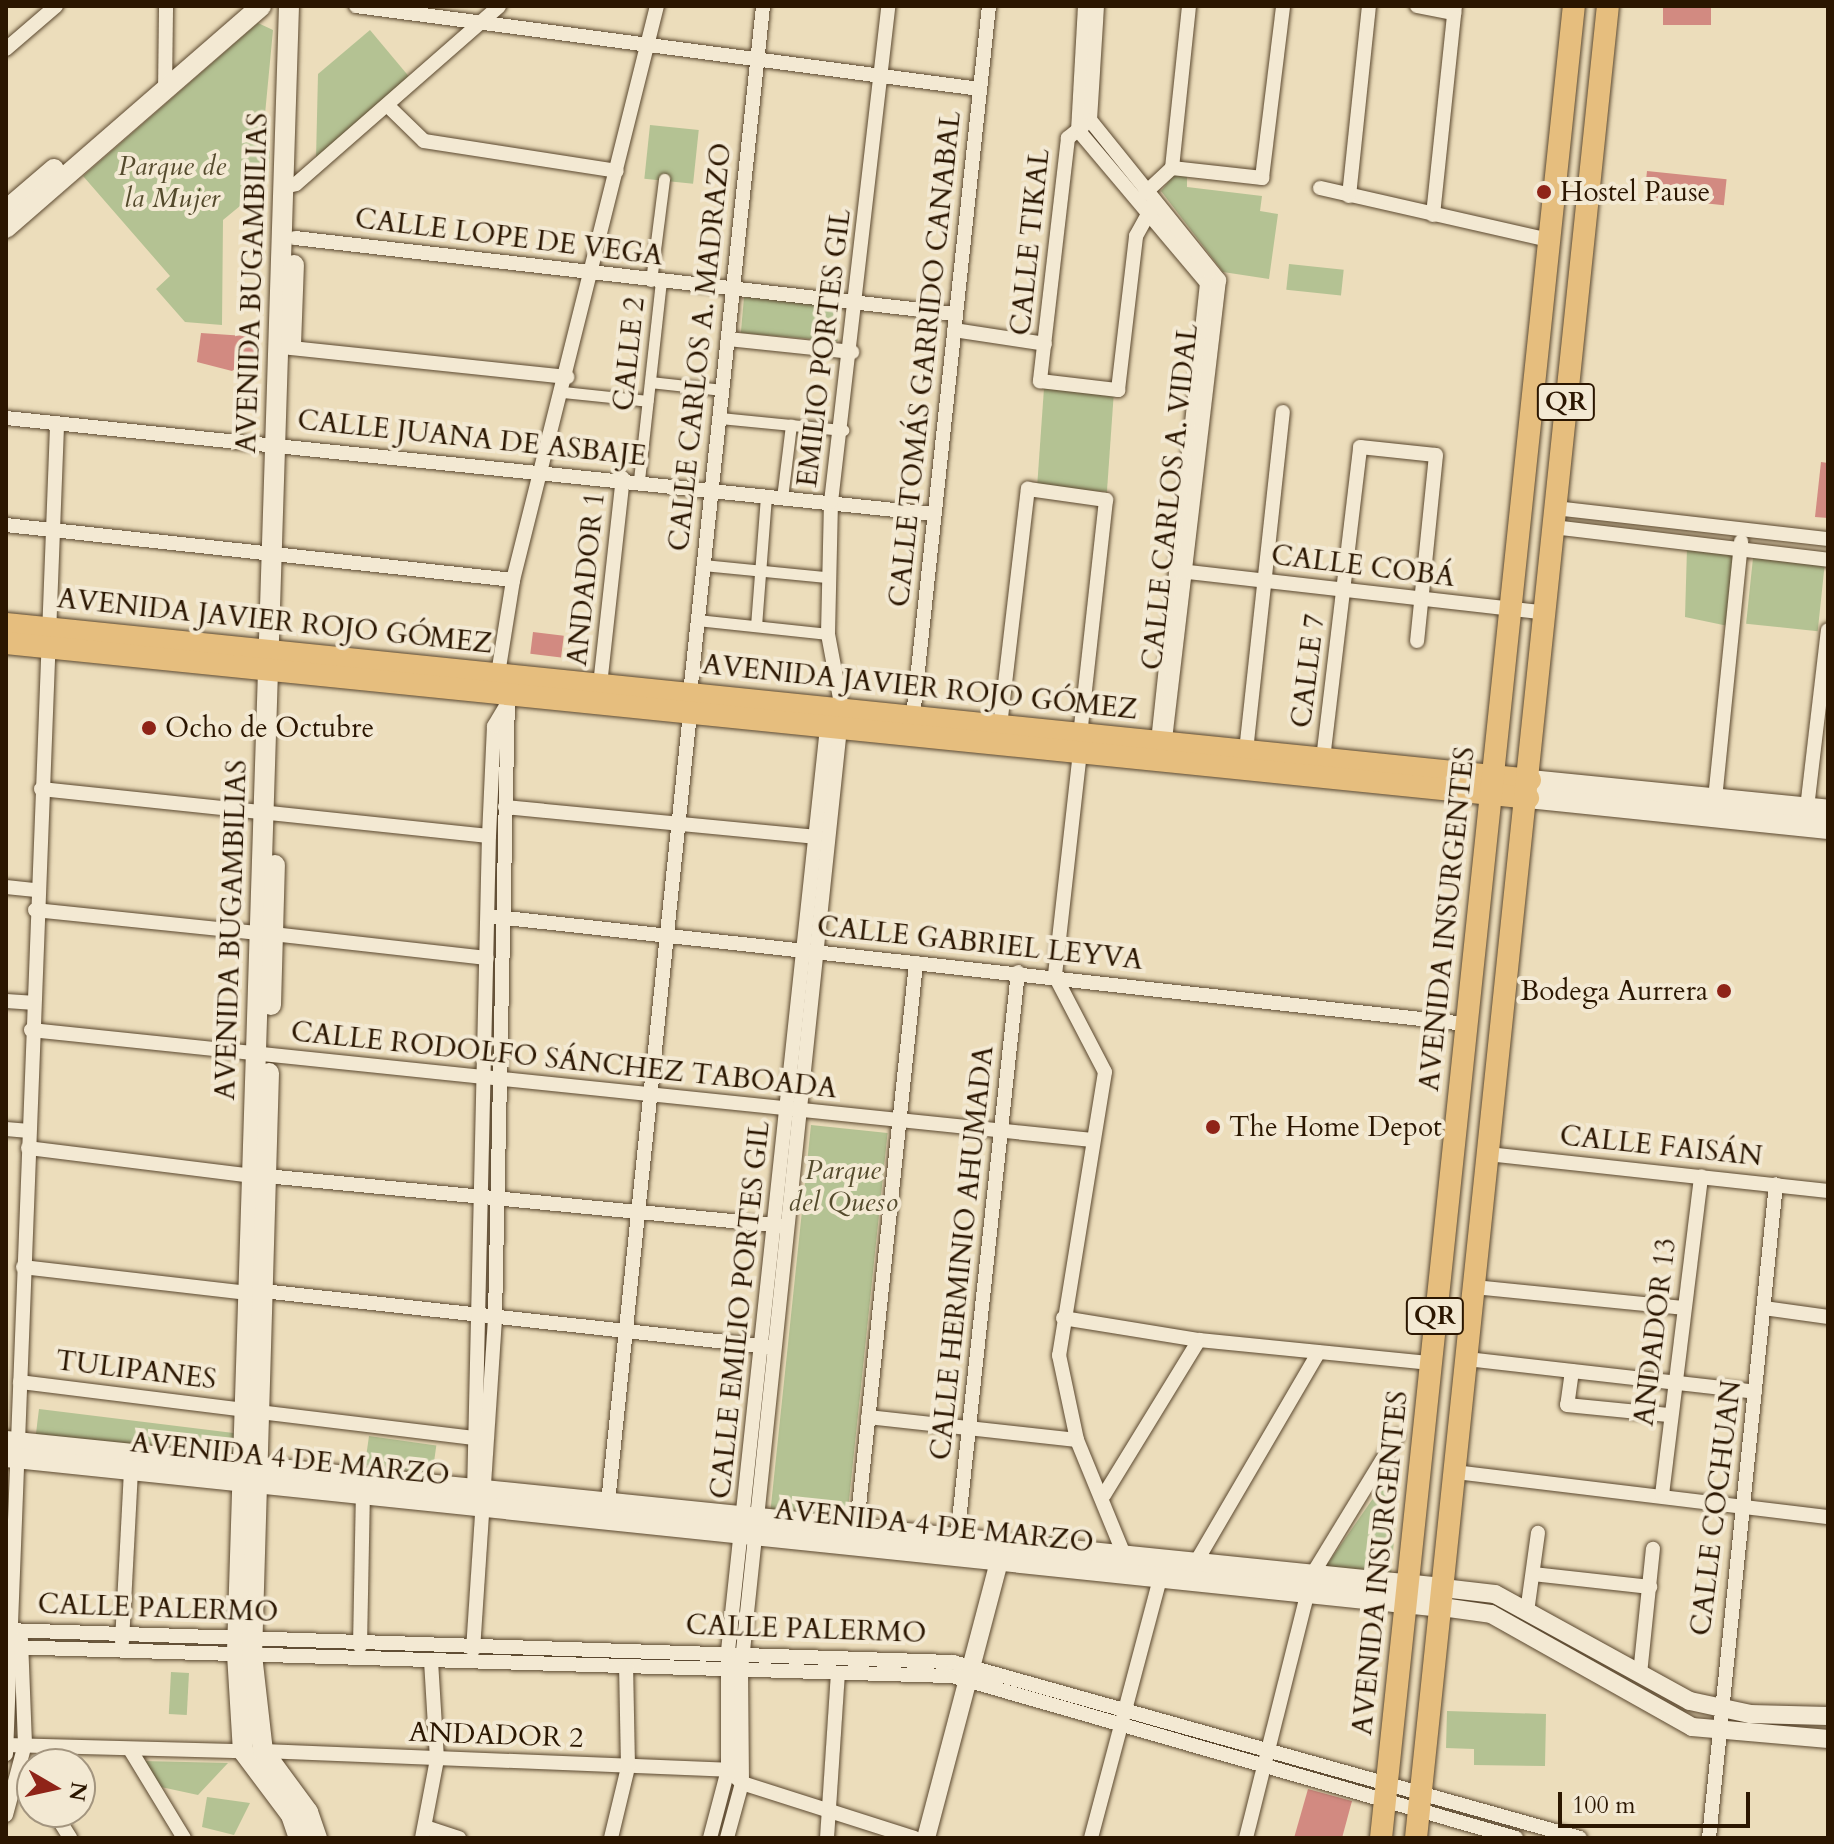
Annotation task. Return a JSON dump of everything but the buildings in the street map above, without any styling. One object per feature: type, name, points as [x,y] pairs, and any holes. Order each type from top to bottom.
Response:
[{"type":"main road","points":[[6,228],[165,83],[241,6]]},
{"type":"main road","points":[[6,210],[261,6]]},
{"type":"main road","name":"AVENIDA BUGAMBILIAS","points":[[281,445],[291,348],[295,238],[290,185],[289,6]]},
{"type":"main road","name":"AVENIDA BUGAMBILIAS","points":[[301,6],[290,185],[281,445],[245,1646],[253,1751],[308,1812],[317,1838]]},
{"type":"main road","name":"AVENIDA INSURGENTES","points":[[1381,1838],[1574,6]]},
{"type":"main road","name":"QR","points":[[1416,1838],[1529,789],[1608,6]]},
{"type":"main road","points":[[1564,96],[1599,101]]},
{"type":"main road","name":"AVENIDA JAVIER ROJO GÓMEZ","points":[[6,624],[46,638]]},
{"type":"main road","name":"AVENIDA JAVIER ROJO GÓMEZ","points":[[6,643],[46,638],[274,661],[504,691],[913,717],[1000,726],[1080,743]]},
{"type":"main road","name":"AVENIDA JAVIER ROJO GÓMEZ","points":[[504,691],[600,685],[690,703]]},
{"type":"main road","name":"AVENIDA JAVIER ROJO GÓMEZ","points":[[835,714],[1080,743],[1246,751],[1323,759],[1491,785]]},
{"type":"main road","name":"AVENIDA JAVIER ROJO GÓMEZ","points":[[1161,748],[1529,789],[1828,829]]},
{"type":"main road","name":"AVENIDA JAVIER ROJO GÓMEZ","points":[[1529,789],[1715,799],[1828,810]]},
{"type":"main road","points":[[1428,1386],[1464,1390]]},
{"type":"main road","name":"AVENIDA 4 DE MARZO","points":[[12,1450],[131,1470],[250,1474],[363,1495],[480,1498]]},
{"type":"main road","name":"AVENIDA 4 DE MARZO","points":[[12,1450],[1443,1598]]},
{"type":"main road","name":"AVENIDA 4 DE MARZO","points":[[856,1538],[957,1539],[1009,1553]]},
{"type":"main road","name":"AVENIDA 4 DE MARZO","points":[[1127,1566],[1160,1578],[1191,1572]]},
{"type":"main road","points":[[253,1751],[291,1815],[299,1838]]},
{"type":"street","points":[[165,83],[166,6]]},
{"type":"street","points":[[356,6],[485,18],[647,48],[881,74],[980,89]]},
{"type":"street","points":[[290,185],[388,106],[499,6]]},
{"type":"street","points":[[494,1076],[487,958],[495,916],[505,807],[504,691],[513,580],[565,385],[657,6]]},
{"type":"street","name":"CALLE CARLOS A. MADRAZO","points":[[607,1512],[680,824],[697,620],[713,490],[731,290],[763,6]]},
{"type":"street","name":"EMILIO PORTES GIL","points":[[835,714],[826,577],[831,502],[858,304],[888,6]]},
{"type":"street","name":"CALLE TOMÁS GARRIDO CANABAL","points":[[913,717],[989,6]]},
{"type":"street","points":[[1078,130],[1085,6]]},
{"type":"street","points":[[1090,120],[1097,6]]},
{"type":"street","points":[[1149,198],[1172,168],[1189,6]]},
{"type":"street","points":[[1172,168],[1262,178],[1283,6]]},
{"type":"street","points":[[1349,196],[1369,6]]},
{"type":"street","points":[[1417,6],[1455,9],[1433,215]]},
{"type":"street","points":[[6,49],[51,8]]},
{"type":"street","points":[[388,106],[424,141],[617,171]]},
{"type":"street","name":"CALLE TIKAL","points":[[1090,120],[1068,138],[1040,381],[1118,390],[1136,236],[1149,198]]},
{"type":"street","name":"CALLE CARLOS A. VIDAL","points":[[1090,120],[1149,198],[1219,280],[1161,748]]},
{"type":"street","name":"CALLE CARLOS A. VIDAL","points":[[1078,130],[1149,198]]},
{"type":"street","name":"CALLE 2","points":[[639,480],[650,382],[664,179]]},
{"type":"street","points":[[1320,188],[1548,240]]},
{"type":"street","name":"CALLE LOPE DE VEGA","points":[[295,238],[592,275],[956,314]]},
{"type":"street","points":[[954,330],[1045,344]]},
{"type":"street","points":[[728,339],[852,352]]},
{"type":"street","points":[[291,348],[565,385],[648,401]]},
{"type":"street","points":[[650,382],[723,390]]},
{"type":"street","points":[[1246,751],[1283,412]]},
{"type":"street","name":"CALLE JUANA DE ASBAJE","points":[[6,418],[623,478],[933,514]]},
{"type":"street","points":[[720,418],[843,430]]},
{"type":"street","points":[[7,1748],[13,1647],[12,1450],[20,1382],[13,1363],[23,1267],[50,530],[57,424]]},
{"type":"street","points":[[782,498],[791,425]]},
{"type":"street","name":"CALLE 7","points":[[1323,759],[1360,447],[1436,455],[1422,598]]},
{"type":"street","name":"ANDADOR 1","points":[[600,685],[623,478]]},
{"type":"street","points":[[1000,726],[1028,489],[1106,500],[1055,976],[1105,1072],[1059,1355],[1077,1440],[1104,1495],[1127,1566]]},
{"type":"street","points":[[756,626],[766,496]]},
{"type":"street","points":[[1554,518],[1741,529],[1828,539]]},
{"type":"street","points":[[1554,518],[1740,549],[1828,560]]},
{"type":"street","points":[[6,525],[513,580]]},
{"type":"street","points":[[1715,799],[1741,529]]},
{"type":"street","points":[[703,565],[826,577]]},
{"type":"street","name":"CALLE COBÁ","points":[[1182,571],[1546,613]]},
{"type":"street","points":[[1417,641],[1422,598]]},
{"type":"street","points":[[697,620],[828,634]]},
{"type":"street","points":[[1807,808],[1828,630]]},
{"type":"street","points":[[473,1662],[488,1317],[494,1076],[495,916],[489,836],[494,726],[504,691]]},
{"type":"street","name":"CALLE EMILIO PORTES GIL","points":[[811,951],[815,837],[835,714]]},
{"type":"street","name":"CALLE EMILIO PORTES GIL","points":[[752,1527],[835,714]]},
{"type":"street","points":[[41,789],[489,836]]},
{"type":"street","points":[[505,807],[815,837]]},
{"type":"street","points":[[6,887],[36,890]]},
{"type":"street","points":[[35,910],[487,958]]},
{"type":"street","name":"CALLE GABRIEL LEYVA","points":[[495,916],[1466,1024]]},
{"type":"street","points":[[856,1538],[916,963]]},
{"type":"street","name":"CALLE HERMINIO AHUMADA","points":[[957,1539],[1018,972]]},
{"type":"street","points":[[6,1001],[32,1003]]},
{"type":"street","name":"CALLE RODOLFO SÁNCHEZ TABOADA","points":[[31,1030],[650,1091],[1092,1140]]},
{"type":"street","points":[[6,1129],[29,1131]]},
{"type":"street","points":[[28,1148],[259,1176],[640,1209],[782,1226]]},
{"type":"street","name":"CALLE FAISÁN","points":[[1488,1154],[1828,1191]]},
{"type":"street","name":"ANDADOR 13","points":[[1662,1495],[1669,1415],[1701,1176]]},
{"type":"street","name":"CALLE COCHUAN","points":[[1709,1838],[1719,1732],[1718,1709],[1743,1506],[1776,1184]]},
{"type":"street","points":[[23,1267],[626,1329],[770,1347]]},
{"type":"street","points":[[6,1284],[22,1285]]},
{"type":"street","points":[[1474,1287],[1683,1308]]},
{"type":"street","points":[[1764,1308],[1828,1317]]},
{"type":"street","points":[[480,1498],[475,1438],[488,1317]]},
{"type":"street","points":[[1063,1318],[1199,1340],[1431,1363]]},
{"type":"street","points":[[1104,1495],[1199,1340]]},
{"type":"street","points":[[1191,1572],[1319,1352]]},
{"type":"street","points":[[1467,1359],[1755,1392]]},
{"type":"street","points":[[1572,1371],[1567,1405],[1669,1415]]},
{"type":"street","name":"TULIPANES","points":[[20,1382],[475,1438]]},
{"type":"street","points":[[868,1417],[1077,1440]]},
{"type":"street","points":[[1246,1838],[1310,1585],[1397,1436]]},
{"type":"street","points":[[122,1651],[131,1470]]},
{"type":"street","points":[[1455,1472],[1828,1517]]},
{"type":"street","points":[[360,1658],[363,1495]]},
{"type":"street","points":[[727,1838],[742,1783],[734,1670],[728,1651],[752,1527]]},
{"type":"street","points":[[710,1838],[728,1770],[734,1670],[744,1651],[752,1527]]},
{"type":"street","points":[[1527,1612],[1538,1533]]},
{"type":"street","points":[[1640,1674],[1653,1549]]},
{"type":"street","points":[[939,1838],[977,1673],[1009,1553]]},
{"type":"street","points":[[1533,1574],[1650,1587]]},
{"type":"street","points":[[1091,1838],[1160,1578]]},
{"type":"street","name":"AVENIDA 4 DE MARZO","points":[[1443,1598],[1495,1594],[1640,1674],[1718,1709],[1828,1716]]},
{"type":"street","name":"AVENIDA 4 DE MARZO","points":[[1443,1598],[1491,1614],[1692,1727],[1719,1732],[1828,1739]]},
{"type":"street","name":"CALLE PALERMO","points":[[13,1626],[123,1633],[360,1658],[838,1673],[977,1673]]},
{"type":"street","name":"CALLE PALERMO","points":[[13,1647],[122,1651],[360,1640],[744,1651],[977,1673],[1124,1715],[1268,1749],[1420,1802],[1580,1838]]},
{"type":"street","points":[[13,1647],[24,1748]]},
{"type":"street","points":[[431,1661],[437,1759],[423,1833],[459,1838]]},
{"type":"street","points":[[611,1838],[628,1767],[626,1667]]},
{"type":"street","points":[[827,1838],[835,1810],[838,1673]]},
{"type":"street","points":[[926,1838],[977,1673]]},
{"type":"street","name":"CALLE PALERMO","points":[[1124,1715],[1266,1766],[1386,1792]]},
{"type":"street","name":"ANDADOR 2","points":[[7,1748],[25,1744],[131,1751],[253,1751],[728,1770]]},
{"type":"street","points":[[131,1751],[184,1838]]},
{"type":"street","points":[[728,1770],[742,1783],[835,1810],[914,1838]]},
{"type":"street","points":[[6,1815],[16,1780]]},
{"type":"street","name":"CALLE PALERMO","points":[[1420,1802],[1516,1838]]},
{"type":"green space","name":"Parque de la Mujer","points":[[258,23],[273,30],[262,146],[270,151],[268,183],[223,220],[222,325],[185,322],[156,289],[170,276],[83,176]]},
{"type":"green space","points":[[370,30],[411,79],[316,159],[318,74]]},
{"type":"green space","points":[[650,125],[699,130],[693,184],[644,179]]},
{"type":"green space","points":[[1176,173],[1187,176],[1187,187],[1262,196],[1260,211],[1278,214],[1269,279],[1223,272],[1161,191]]},
{"type":"green space","points":[[1289,264],[1344,270],[1341,296],[1286,290]]},
{"type":"green space","points":[[744,297],[841,305],[837,341],[741,333]]},
{"type":"green space","points":[[1044,388],[1114,393],[1107,492],[1037,487]]},
{"type":"green space","points":[[1687,548],[1735,554],[1728,626],[1685,617]]},
{"type":"green space","points":[[1753,558],[1825,566],[1818,631],[1746,624]]},
{"type":"green space","name":"Parque del Queso","points":[[811,1125],[888,1133],[847,1519],[770,1511]]},
{"type":"green space","points":[[39,1409],[236,1433],[232,1464],[35,1440]]},
{"type":"green space","points":[[369,1436],[436,1445],[432,1474],[365,1465]]},
{"type":"green space","points":[[1401,1458],[1391,1575],[1324,1569]]},
{"type":"green space","points":[[171,1672],[189,1673],[187,1715],[169,1714]]},
{"type":"green space","points":[[1447,1711],[1546,1714],[1545,1766],[1474,1765],[1474,1749],[1446,1748]]},
{"type":"green space","points":[[143,1761],[228,1763],[198,1795],[161,1787]]},
{"type":"green space","points":[[207,1797],[250,1803],[234,1835],[202,1827]]},
{"type":"place","name":"Hostel Pause","points":[[1544,192]]},
{"type":"place","name":"Ocho de Octubre","points":[[149,728]]},
{"type":"place","name":"Bodega Aurrera","points":[[1724,991]]},
{"type":"place","name":"The Home Depot","points":[[1213,1127]]}]
